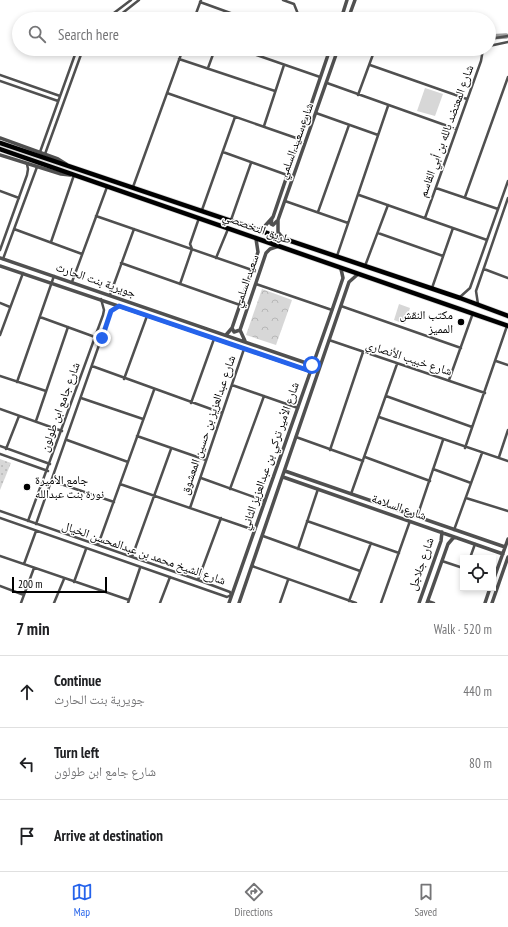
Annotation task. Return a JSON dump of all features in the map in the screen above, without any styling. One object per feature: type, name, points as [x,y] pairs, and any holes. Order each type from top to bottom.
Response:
[{"type":"main road","name":"طريق التخصصي","points":[[0,142],[365,267],[478,304],[508,316]]},
{"type":"main road","name":"طريق التخصصي","points":[[0,149],[228,228],[357,275],[508,326]]},
{"type":"street","points":[[115,12],[131,0]]},
{"type":"street","points":[[124,12],[139,0]]},
{"type":"street","points":[[283,0],[294,4],[297,12]]},
{"type":"street","points":[[344,12],[347,0]]},
{"type":"street","points":[[351,12],[355,0]]},
{"type":"street","points":[[196,12],[200,1],[227,12]]},
{"type":"street","points":[[496,38],[508,36]]},
{"type":"street","points":[[496,45],[508,42]]},
{"type":"street","points":[[40,152],[74,56]]},
{"type":"street","points":[[45,154],[80,56]]},
{"type":"street","points":[[133,187],[180,56]]},
{"type":"street","points":[[208,68],[212,56]]},
{"type":"street","points":[[259,56],[320,77]]},
{"type":"street","name":"شارع سعيد السلمي","points":[[273,217],[328,56]]},
{"type":"street","name":"شارع سعيد السلمي","points":[[278,220],[336,56]]},
{"type":"street","points":[[358,94],[373,56]]},
{"type":"street","name":"شارع المعتضد بالله بن أبي القاسم","points":[[425,218],[481,56]]},
{"type":"street","points":[[179,59],[275,91]]},
{"type":"street","points":[[370,64],[467,99]]},
{"type":"street","points":[[264,126],[284,65]]},
{"type":"street","points":[[0,75],[60,96]]},
{"type":"street","points":[[465,198],[508,77]]},
{"type":"street","points":[[0,81],[58,101]]},
{"type":"street","points":[[327,83],[456,129]]},
{"type":"street","points":[[64,85],[69,87]]},
{"type":"street","points":[[168,93],[306,141]]},
{"type":"street","points":[[337,257],[388,106]]},
{"type":"street","points":[[316,113],[378,135]]},
{"type":"street","points":[[202,210],[234,117]]},
{"type":"street","points":[[318,212],[349,125]]},
{"type":"street","points":[[48,129],[53,131]]},
{"type":"street","points":[[0,138],[58,158],[66,164]]},
{"type":"street","points":[[223,152],[287,175]]},
{"type":"street","points":[[0,155],[61,174],[74,175],[51,242]]},
{"type":"street","points":[[231,220],[251,162]]},
{"type":"street","points":[[6,250],[2,252],[0,249],[27,176],[27,164]]},
{"type":"street","points":[[2,258],[37,167]]},
{"type":"street","points":[[27,176],[30,172],[34,177]]},
{"type":"street","points":[[460,298],[470,288],[508,181]]},
{"type":"street","points":[[72,282],[108,186]]},
{"type":"street","points":[[436,188],[498,210]]},
{"type":"street","points":[[0,191],[19,198]]},
{"type":"street","points":[[359,195],[487,240]]},
{"type":"street","points":[[478,304],[476,291],[508,198]]},
{"type":"street","points":[[285,200],[348,223]]},
{"type":"street","points":[[277,203],[283,205]]},
{"type":"street","points":[[365,267],[388,206]]},
{"type":"street","points":[[96,216],[252,270]]},
{"type":"street","points":[[273,217],[271,224],[273,225],[278,220]]},
{"type":"street","points":[[256,229],[264,227],[273,217]]},
{"type":"street","points":[[180,284],[192,249],[190,244],[199,218]]},
{"type":"street","points":[[278,220],[278,232],[282,238]]},
{"type":"street","points":[[216,258],[228,228]]},
{"type":"street","points":[[432,289],[453,228]]},
{"type":"street","points":[[14,229],[82,254]]},
{"type":"street","points":[[110,295],[134,229]]},
{"type":"street","points":[[378,233],[443,256]]},
{"type":"street","name":"سعيد السلمي","points":[[226,335],[232,328],[258,252],[256,239]]},
{"type":"street","name":"سعيد السلمي","points":[[240,330],[266,254],[270,249],[279,246]]},
{"type":"street","points":[[258,252],[262,250],[266,254]]},
{"type":"street","name":"جويرية بنت الحارث","points":[[2,258],[312,365]]},
{"type":"street","points":[[121,263],[240,305]]},
{"type":"street","name":"جويرية بنت الحارث","points":[[0,266],[310,371]]},
{"type":"street","points":[[341,269],[343,278],[349,282],[357,275]]},
{"type":"street","points":[[484,269],[508,278]]},
{"type":"street","points":[[0,335],[23,273]]},
{"type":"street","points":[[17,382],[54,276]]},
{"type":"street","name":"شارع الأمير تركي بن عبدالعزيز الثاني","points":[[229,603],[343,278]]},
{"type":"street","name":"شارع الأمير تركي بن عبدالعزيز الثاني","points":[[239,603],[349,282]]},
{"type":"street","points":[[256,284],[332,310]]},
{"type":"street","points":[[470,288],[472,292],[476,291]]},
{"type":"street","name":"شارع جامع ابن طولون","points":[[28,521],[48,471],[98,330],[104,310],[101,299]]},
{"type":"street","points":[[0,303],[10,307]]},
{"type":"street","points":[[334,303],[461,348]]},
{"type":"street","name":"شارع جامع ابن طولون","points":[[36,524],[67,440],[111,311],[119,306]]},
{"type":"street","points":[[449,380],[473,313]]},
{"type":"street","points":[[124,379],[147,315]]},
{"type":"street","points":[[330,316],[333,320],[336,317]]},
{"type":"street","points":[[40,317],[95,337],[100,336],[102,338]]},
{"type":"street","points":[[328,324],[332,321],[334,325]]},
{"type":"street","points":[[184,328],[187,326],[186,322]]},
{"type":"street","points":[[191,330],[190,326],[193,324]]},
{"type":"street","points":[[465,448],[508,326]]},
{"type":"street","points":[[36,421],[68,327]]},
{"type":"street","points":[[232,328],[234,332],[240,330],[245,341]]},
{"type":"street","points":[[98,330],[100,333],[104,333]]},
{"type":"street","points":[[192,403],[214,338]]},
{"type":"street","name":"شارع خبيب الأنصاري","points":[[328,340],[485,392]]},
{"type":"street","name":"شارع عبدالعزيز بن حسين المعشوق","points":[[190,508],[244,349]]},
{"type":"street","points":[[330,450],[363,352]]},
{"type":"street","points":[[496,361],[508,365]]},
{"type":"street","points":[[304,369],[307,366],[306,362]]},
{"type":"street","points":[[351,494],[397,364]]},
{"type":"street","points":[[92,366],[154,390],[222,413]]},
{"type":"street","points":[[0,376],[46,392]]},
{"type":"street","points":[[232,385],[304,410]]},
{"type":"street","points":[[98,545],[154,390]]},
{"type":"street","points":[[230,489],[264,396]]},
{"type":"street","points":[[386,396],[472,427]]},
{"type":"street","points":[[81,398],[143,419]]},
{"type":"street","points":[[0,409],[62,431]]},
{"type":"street","points":[[6,449],[19,416]]},
{"type":"street","points":[[379,417],[465,448],[499,457],[508,461]]},
{"type":"street","points":[[499,457],[508,430]]},
{"type":"street","points":[[137,436],[206,460]]},
{"type":"street","points":[[296,437],[363,461]]},
{"type":"street","points":[[67,440],[128,462]]},
{"type":"street","points":[[417,517],[443,440]]},
{"type":"street","points":[[0,446],[50,464]]},
{"type":"street","points":[[284,448],[287,452],[292,450]]},
{"type":"street","points":[[132,557],[171,449]]},
{"type":"street","points":[[454,530],[482,453]]},
{"type":"street","points":[[0,454],[48,471]]},
{"type":"street","points":[[365,457],[430,481]]},
{"type":"street","points":[[433,469],[471,483]]},
{"type":"street","points":[[285,471],[505,547]]},
{"type":"street","points":[[289,479],[287,475],[290,473]]},
{"type":"street","name":"شارع السلامة","points":[[283,477],[503,554]]},
{"type":"street","points":[[200,478],[265,501]]},
{"type":"street","points":[[52,481],[114,502]]},
{"type":"street","points":[[298,549],[320,483]]},
{"type":"street","points":[[120,484],[254,530]]},
{"type":"street","points":[[466,498],[508,511]]},
{"type":"street","name":"شارع الشيخ محمد بن عبدالمحسن الخيال","points":[[0,511],[198,580],[230,592],[231,595],[227,597],[140,568],[0,518]]},
{"type":"street","points":[[198,580],[221,518]]},
{"type":"street","points":[[307,520],[399,552]]},
{"type":"street","points":[[381,603],[410,521]]},
{"type":"street","points":[[24,564],[36,531]]},
{"type":"street","name":"شارع جلاجل","points":[[419,603],[439,546],[442,532]]},
{"type":"street","points":[[263,536],[360,571]]},
{"type":"street","name":"شارع جلاجل","points":[[427,602],[441,561],[446,549],[454,537]]},
{"type":"street","points":[[496,572],[508,539]]},
{"type":"street","points":[[348,601],[371,543]]},
{"type":"street","points":[[489,549],[493,547],[492,543]]},
{"type":"street","points":[[471,555],[475,544]]},
{"type":"street","points":[[439,546],[443,546],[446,549]]},
{"type":"street","points":[[74,582],[86,548]]},
{"type":"street","points":[[0,556],[128,602],[140,568]]},
{"type":"street","points":[[486,598],[492,602],[508,558]]},
{"type":"street","points":[[441,561],[460,567]]},
{"type":"street","points":[[252,566],[356,603]]},
{"type":"street","points":[[21,603],[34,568]]},
{"type":"street","points":[[160,603],[170,577]]},
{"type":"street","points":[[54,603],[64,578]]},
{"type":"street","points":[[280,603],[288,580]]},
{"type":"street","points":[[0,586],[24,595]]},
{"type":"street","points":[[485,603],[489,591]]},
{"type":"street","points":[[427,602],[434,603]]},
{"type":"green space","points":[[425,88],[443,94],[435,116],[417,111]]},
{"type":"green space","points":[[262,289],[292,300],[276,345],[246,335]]},
{"type":"green space","points":[[399,304],[410,308],[405,324],[394,320]]},
{"type":"green space","points":[[0,459],[11,463],[0,490]]},
{"type":"waterway","points":[[496,37],[506,36]]},
{"type":"place","name":"مكتب النقش المميز","points":[[461,322]]},
{"type":"place","name":"جامع الأميرة نورة بنت عبدالله","points":[[27,487]]},
{"type":"route","points":[[102,338],[111,311],[116,306],[119,306],[310,371],[312,365]]}]
